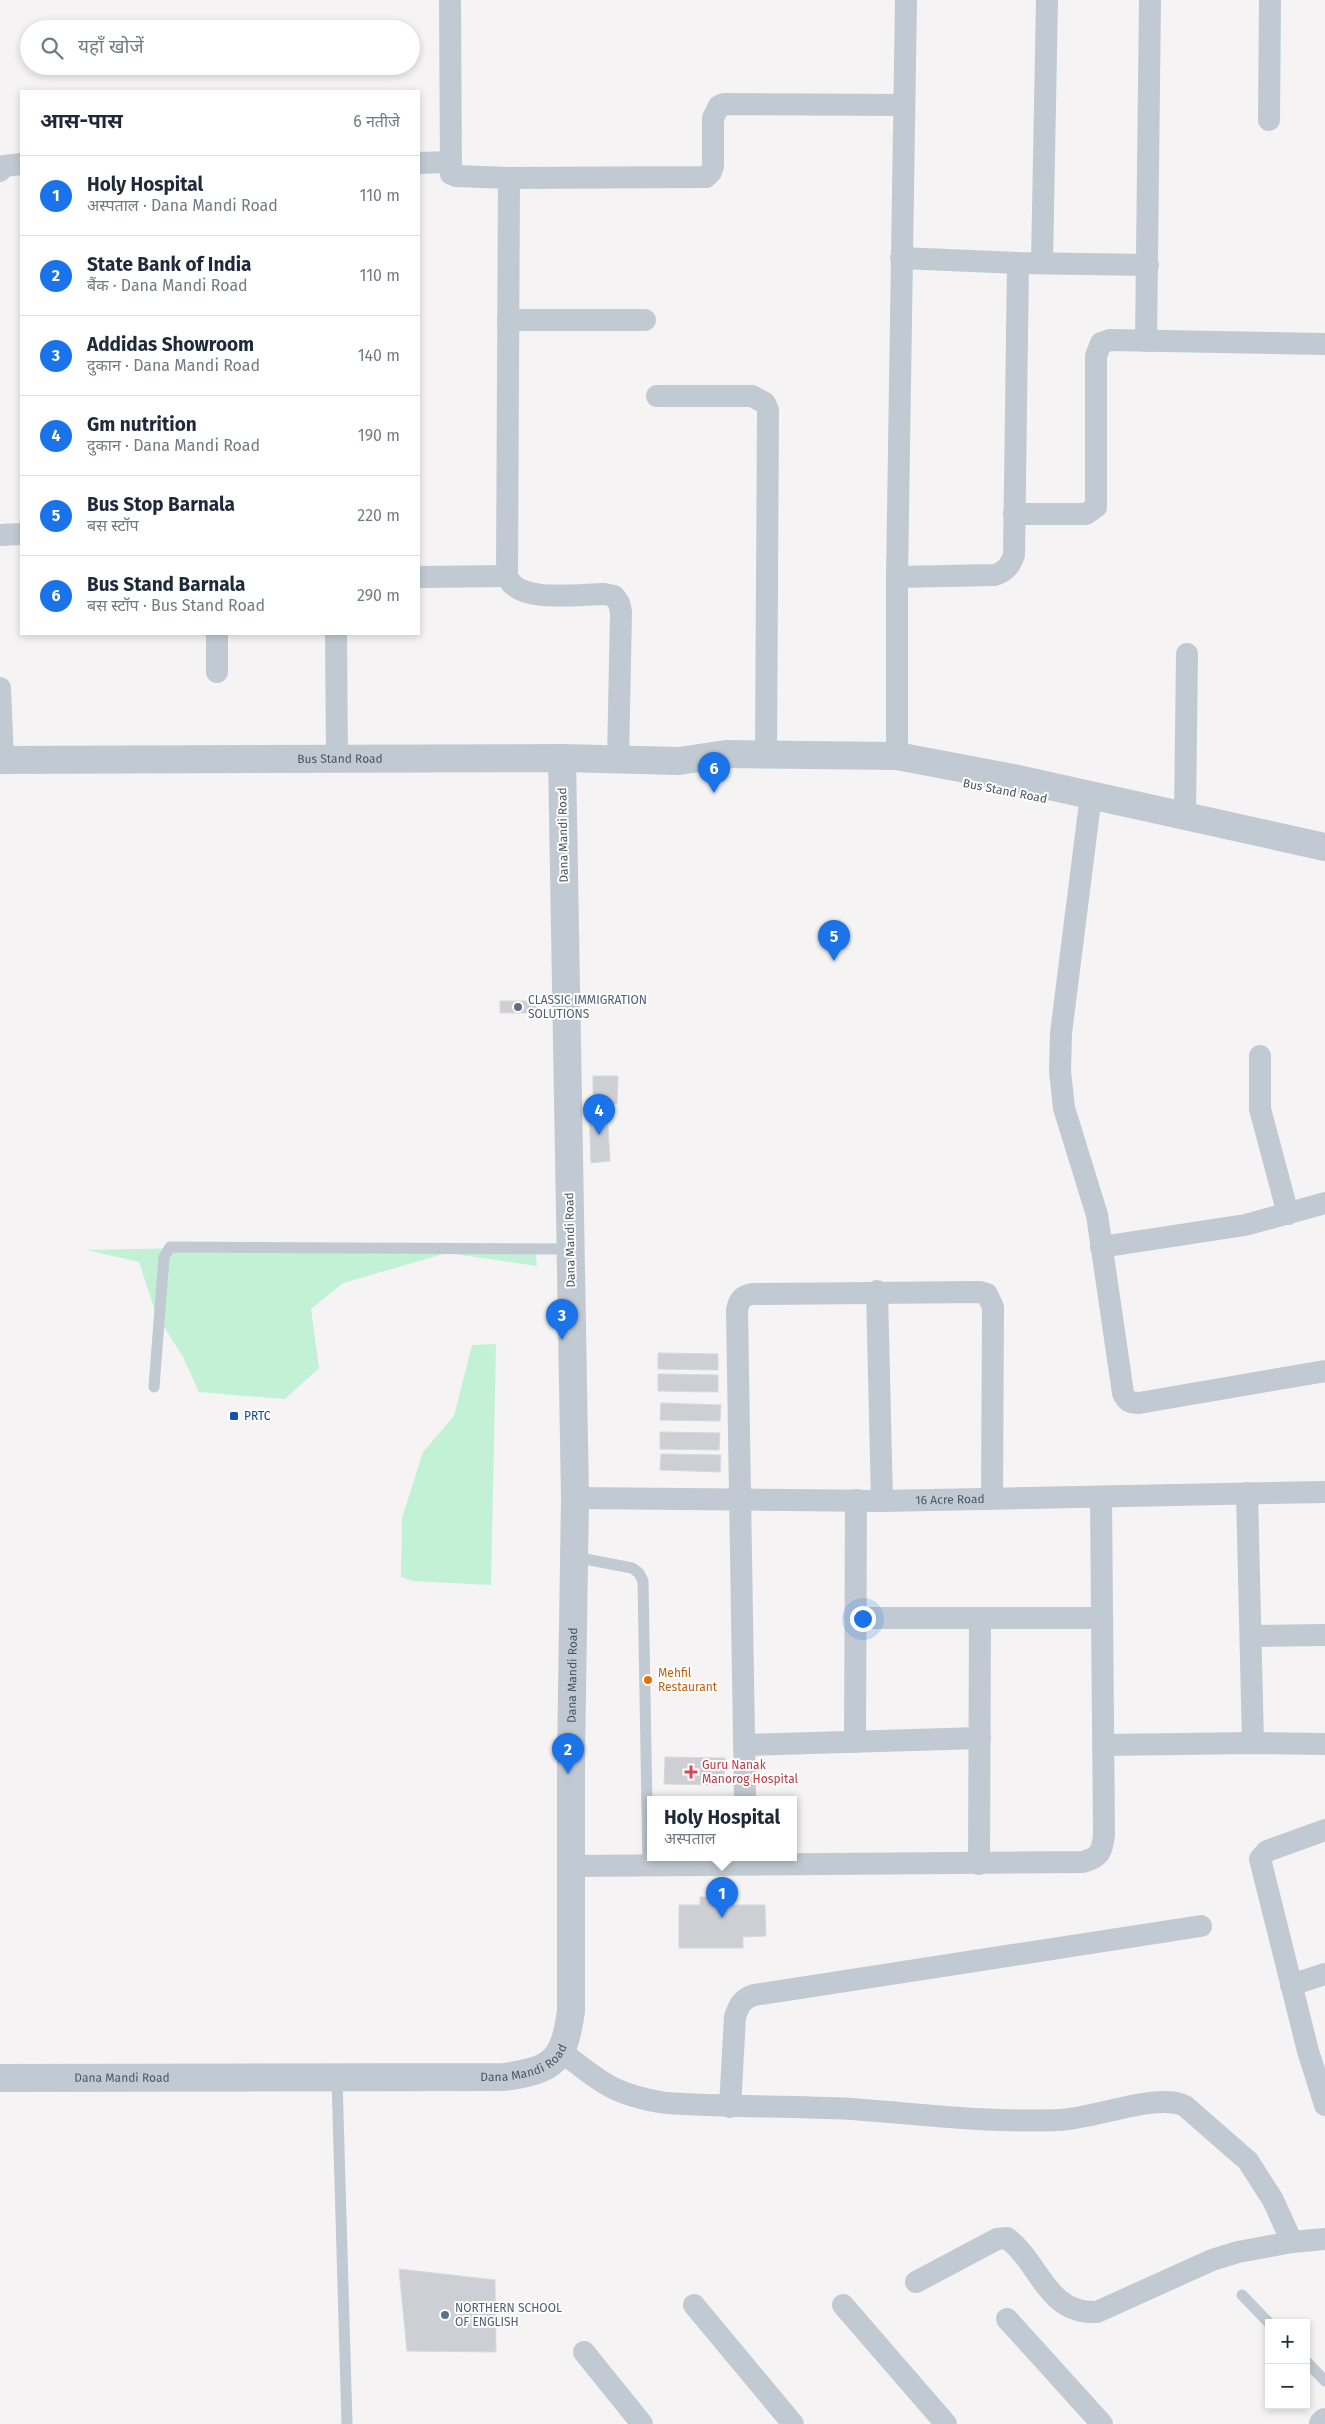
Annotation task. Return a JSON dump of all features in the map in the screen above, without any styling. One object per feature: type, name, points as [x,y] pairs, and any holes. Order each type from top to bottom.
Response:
[{"type":"street","points":[[450,0],[450,162],[453,176],[508,178],[706,177],[711,172],[713,166],[713,118],[719,106],[724,104],[903,105]]},
{"type":"street","points":[[897,756],[897,578],[906,0]]},
{"type":"street","points":[[1042,263],[1048,0]]},
{"type":"street","points":[[1146,341],[1150,0]]},
{"type":"street","points":[[1269,120],[1270,0]]},
{"type":"street","points":[[420,163],[450,162]]},
{"type":"street","points":[[0,171],[4,166],[20,164]]},
{"type":"street","points":[[508,178],[507,576],[510,584],[519,591],[531,594],[604,594],[614,596],[619,603],[621,612],[618,759]]},
{"type":"street","points":[[901,258],[1018,263],[1148,265]]},
{"type":"street","points":[[897,578],[995,575],[1004,572],[1011,565],[1014,555],[1018,263]]},
{"type":"street","points":[[508,320],[645,320]]},
{"type":"street","points":[[1014,514],[1086,514],[1096,507],[1098,348],[1105,341],[1325,344]]},
{"type":"street","points":[[657,396],[752,396],[765,402],[768,410],[766,754]]},
{"type":"street","points":[[0,534],[20,534]]},
{"type":"street","points":[[420,577],[507,576]]},
{"type":"street","points":[[217,635],[217,672]]},
{"type":"street","points":[[336,635],[336,759]]},
{"type":"street","points":[[1185,815],[1187,654]]},
{"type":"street","points":[[0,688],[1,760]]},
{"type":"street","name":"Bus Stand Road","points":[[1,760],[562,758],[679,760],[726,754],[897,756],[923,759],[1325,864]]},
{"type":"street","name":"Dana Mandi Road","points":[[0,2078],[337,2079],[504,2077],[522,2074],[547,2066],[562,2052],[571,2011],[570,1866],[575,1498],[562,758]]},
{"type":"street","name":"Bus Stand Road","points":[[679,760],[729,770],[886,772],[922,776],[1185,815],[1325,847]]},
{"type":"street","points":[[1090,802],[1061,1033],[1060,1071],[1064,1108],[1097,1215],[1122,1393],[1125,1399],[1131,1403],[1325,1371]]},
{"type":"street","points":[[1260,1056],[1260,1109],[1288,1214]]},
{"type":"street","points":[[1101,1247],[1245,1225],[1325,1203]]},
{"type":"street","points":[[877,1291],[882,1501]]},
{"type":"street","points":[[745,1796],[737,1310],[739,1302],[744,1296],[752,1294],[877,1291],[980,1292],[987,1294],[992,1300],[992,1499]]},
{"type":"street","name":"16 Acre Road","points":[[575,1498],[740,1498],[882,1501],[1325,1492]]},
{"type":"street","points":[[1247,1493],[1253,1742]]},
{"type":"street","points":[[797,1861],[979,1864],[1082,1862],[1095,1858],[1102,1849],[1104,1834],[1101,1497]]},
{"type":"street","points":[[855,1742],[856,1500]]},
{"type":"street","points":[[855,1618],[1102,1618]]},
{"type":"street","points":[[979,1864],[980,1618]]},
{"type":"street","points":[[1250,1636],[1325,1635]]},
{"type":"street","points":[[744,1746],[980,1738]]},
{"type":"street","points":[[1103,1746],[1253,1742],[1325,1744]]},
{"type":"street","points":[[1325,1830],[1267,1851],[1260,1859],[1291,1985],[1316,2049],[1325,2105]]},
{"type":"street","points":[[570,1866],[648,1866],[730,1861]]},
{"type":"street","points":[[730,2107],[735,2017],[738,2005],[745,1998],[890,1973],[1201,1926]]},
{"type":"street","points":[[1291,1985],[1325,1974]]},
{"type":"street","points":[[562,2052],[606,2086],[622,2094],[666,2103],[730,2107],[850,2109],[997,2121],[1032,2121],[1069,2120],[1160,2102],[1176,2102],[1185,2106],[1248,2161],[1273,2200],[1292,2242]]},
{"type":"street","points":[[916,2282],[997,2239],[1007,2238],[1063,2304],[1083,2312],[1097,2312],[1212,2260],[1238,2252],[1292,2242],[1325,2239]]},
{"type":"street","points":[[694,2305],[793,2424]]},
{"type":"street","points":[[844,2305],[946,2424]]},
{"type":"street","points":[[1007,2319],[1102,2424]]},
{"type":"street","points":[[584,2352],[642,2424]]},
{"type":"lane","points":[[154,1387],[164,1257],[170,1247],[570,1249]]},
{"type":"lane","points":[[575,1557],[632,1568],[639,1573],[643,1581],[647,1809]]},
{"type":"lane","points":[[648,1861],[648,1866]]},
{"type":"lane","points":[[337,2079],[347,2424]]},
{"type":"lane","points":[[1242,2295],[1265,2319]]},
{"type":"lane","points":[[1309,2364],[1325,2381]]},
{"type":"green space","points":[[373,1244],[535,1246],[537,1266],[447,1253],[343,1283],[311,1309],[319,1368],[285,1399],[199,1392],[183,1357],[156,1314],[139,1262],[87,1250]]},
{"type":"green space","points":[[496,1344],[491,1585],[413,1581],[401,1577],[402,1518],[423,1452],[454,1416],[472,1345]]},
{"type":"building","name":"CLASSIC IMMIGRATION SOLUTIONS","points":[[500,1001],[536,1001],[536,1013],[500,1013]]},
{"type":"building","points":[[593,1076],[618,1076],[617,1104],[593,1103]]},
{"type":"building","points":[[589,1108],[607,1109],[610,1161],[591,1163]]},
{"type":"building","points":[[658,1353],[718,1354],[718,1370],[658,1369]]},
{"type":"building","points":[[658,1374],[718,1375],[718,1392],[658,1391]]},
{"type":"building","points":[[661,1403],[721,1405],[720,1421],[660,1420]]},
{"type":"building","points":[[660,1432],[720,1433],[719,1450],[660,1449]]},
{"type":"building","points":[[661,1454],[721,1455],[720,1472],[660,1470]]},
{"type":"building","points":[[665,1757],[725,1758],[724,1785],[664,1784]]},
{"type":"building","points":[[700,1897],[719,1897],[719,1905],[765,1905],[766,1936],[743,1937],[743,1948],[679,1948],[679,1905],[700,1905]]},
{"type":"building","points":[[399,2269],[495,2280],[496,2352],[407,2351]]},
{"type":"place","name":"Bus Stand Barnala","points":[[714,793]]},
{"type":"place","name":"Bus Stop Barnala","points":[[834,961]]},
{"type":"place","name":"CLASSIC IMMIGRATION SOLUTIONS","points":[[518,1007]]},
{"type":"place","name":"Gm nutrition","points":[[599,1135]]},
{"type":"place","name":"Addidas Showroom","points":[[562,1340]]},
{"type":"place","name":"PRTC","points":[[234,1416]]},
{"type":"place","name":"Mehfil Restaurant","points":[[648,1680]]},
{"type":"place","name":"Guru Nanak Manorog Hospital","points":[[691,1772]]},
{"type":"place","name":"State Bank of India","points":[[568,1774]]},
{"type":"place","name":"Holy Hospital","points":[[722,1918]]},
{"type":"place","name":"NORTHERN SCHOOL OF ENGLISH","points":[[445,2315]]}]
